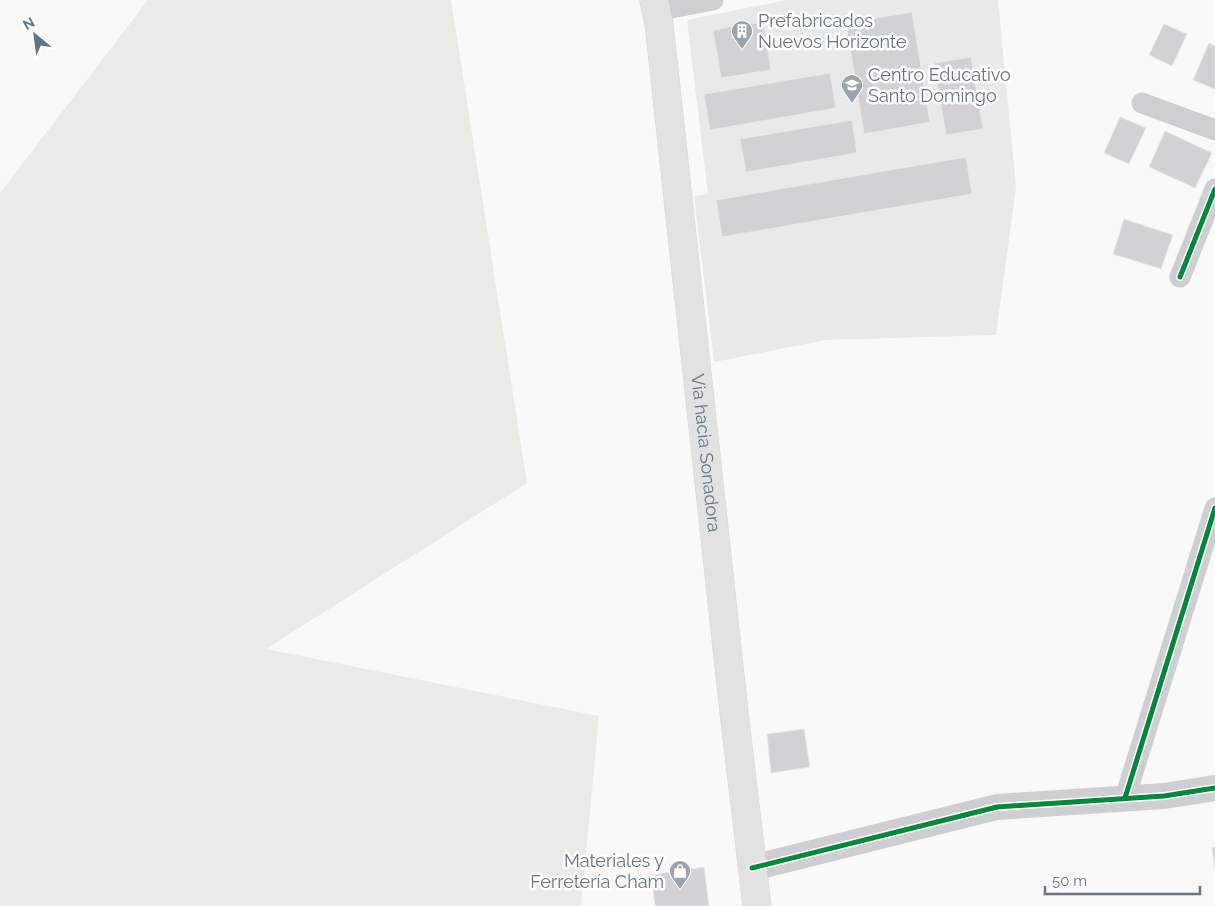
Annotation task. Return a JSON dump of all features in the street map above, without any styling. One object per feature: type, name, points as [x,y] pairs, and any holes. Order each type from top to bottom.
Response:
[{"type":"main road","name":"Via hacia Sonadora","points":[[655,6],[661,44],[757,906]]},
{"type":"street","points":[[655,6],[714,0]]},
{"type":"street","points":[[1142,104],[1215,130]]},
{"type":"street","points":[[1180,277],[1215,189]]},
{"type":"street","points":[[1125,798],[1215,508]]},
{"type":"street","points":[[752,868],[998,807],[1164,796],[1215,788]]},
{"type":"shaded area","points":[[148,0],[451,0],[527,483],[266,649],[599,716],[581,906],[0,906],[0,193]]},
{"type":"shaded area","name":"Centro Educativo Santo Domingo","points":[[787,0],[998,0],[1016,187],[996,335],[826,340],[714,362],[694,196],[708,194],[687,20]]},
{"type":"building","points":[[912,12],[930,122],[864,134],[846,23]]},
{"type":"building","name":"Prefabricados Nuevos Horizonte","points":[[763,22],[771,70],[721,78],[713,30]]},
{"type":"building","points":[[1164,24],[1187,34],[1172,66],[1149,55]]},
{"type":"building","points":[[1209,43],[1215,46],[1215,89],[1193,80]]},
{"type":"building","points":[[971,57],[983,129],[946,135],[934,63]]},
{"type":"building","points":[[830,73],[836,108],[710,130],[704,94]]},
{"type":"building","points":[[1120,117],[1146,128],[1129,164],[1104,153]]},
{"type":"building","points":[[852,120],[857,153],[746,172],[740,139]]},
{"type":"building","points":[[1165,131],[1212,153],[1195,188],[1149,167]]},
{"type":"building","points":[[966,157],[972,194],[722,237],[716,200]]},
{"type":"building","points":[[1124,219],[1173,235],[1161,269],[1113,254]]},
{"type":"building","points":[[804,729],[810,767],[771,773],[767,734]]},
{"type":"building","points":[[1215,847],[1215,872],[1212,848]]},
{"type":"building","name":"Materiales y Ferretería Cham","points":[[704,867],[709,906],[655,906],[651,875]]},
{"type":"cycle path","points":[[1180,277],[1215,189]]},
{"type":"cycle path","points":[[1125,798],[1215,508]]},
{"type":"cycle path","points":[[752,868],[997,807],[1164,796],[1215,788]]},
{"type":"place","name":"Prefabricados Nuevos Horizonte","points":[[742,50]]},
{"type":"place","name":"Centro Educativo Santo Domingo","points":[[852,104]]},
{"type":"place","name":"Materiales y Ferretería Cham","points":[[680,890]]}]
